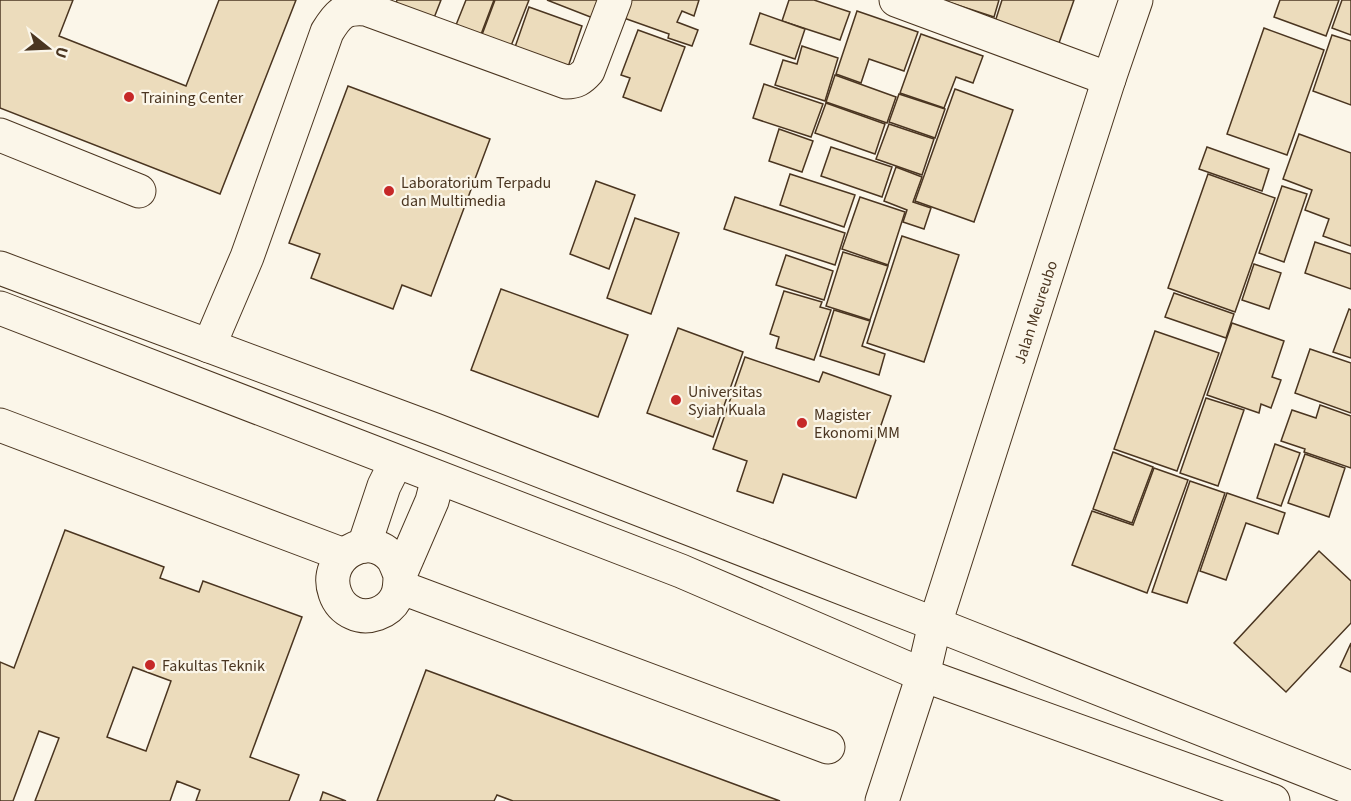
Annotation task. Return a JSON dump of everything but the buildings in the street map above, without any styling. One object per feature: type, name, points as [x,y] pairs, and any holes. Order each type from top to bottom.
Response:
[{"type":"street","points":[[209,346],[247,258],[327,32],[344,11],[354,8],[366,9],[566,82],[575,82],[588,71],[615,0]]},
{"type":"street","points":[[896,0],[938,7],[1110,79]]},
{"type":"street","name":"Jalan Meureubo","points":[[882,801],[923,675],[935,624],[1136,0]]},
{"type":"street","points":[[0,135],[139,190]]},
{"type":"street","points":[[0,268],[435,430],[935,624],[1351,789]]},
{"type":"street","points":[[0,308],[681,572],[923,675],[1264,799]]},
{"type":"street","points":[[0,425],[354,551]]},
{"type":"street","points":[[354,551],[384,486],[418,470],[435,430]]},
{"type":"street","points":[[400,581],[397,566],[392,557],[374,547],[354,551],[336,564],[332,575],[336,599],[355,614],[366,616],[378,614],[388,608],[396,598],[400,581],[432,501],[418,470]]},
{"type":"street","points":[[400,581],[828,747]]},
{"type":"place","name":"Training Center","points":[[129,97]]},
{"type":"place","name":"Laboratorium Terpadu dan Multimedia","points":[[389,191]]},
{"type":"place","name":"Universitas Syiah Kuala","points":[[676,400]]},
{"type":"place","name":"Magister Ekonomi MM","points":[[802,423]]},
{"type":"place","name":"Fakultas Teknik","points":[[150,665]]}]
